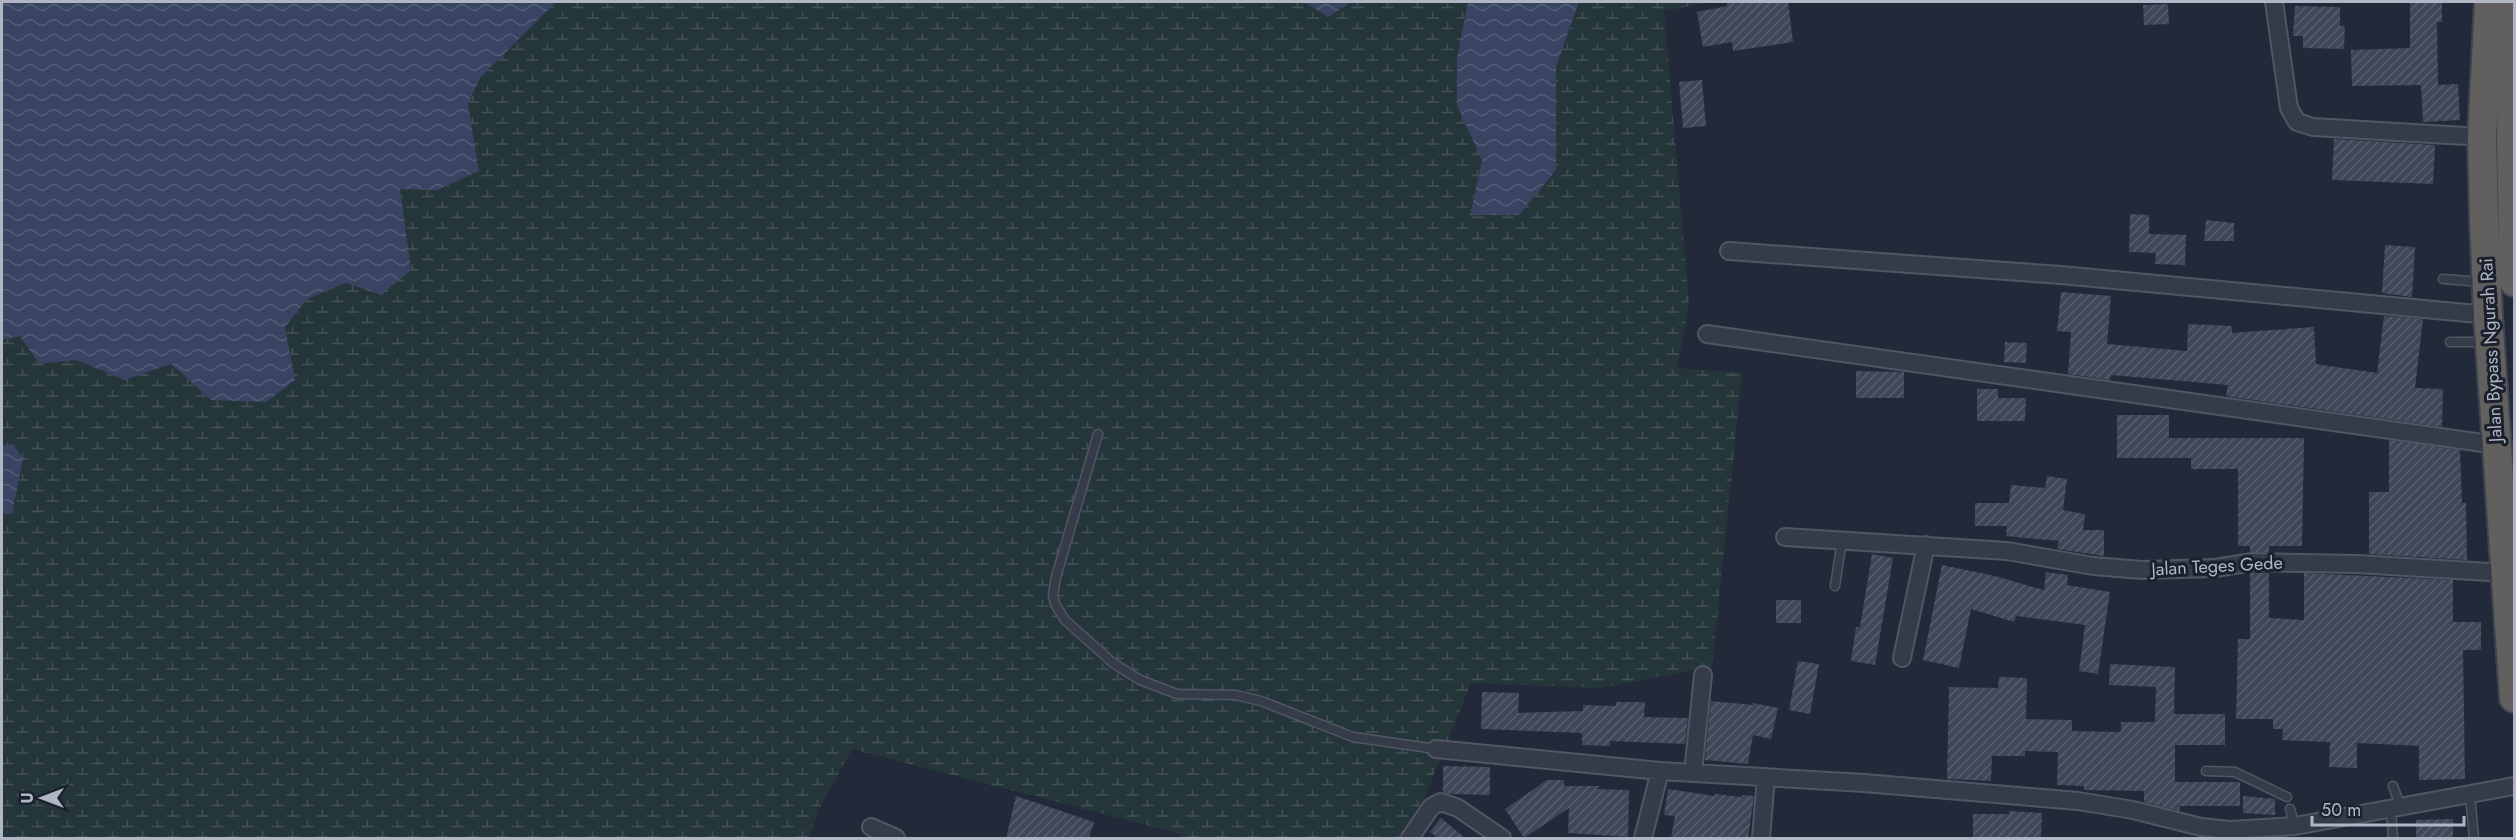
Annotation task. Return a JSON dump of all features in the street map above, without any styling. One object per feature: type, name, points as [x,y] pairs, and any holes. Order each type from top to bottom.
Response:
[{"type":"highway","name":"Jalan Bypass Ngurah Rai","points":[[2489,2],[2482,137],[2501,282],[2489,329],[2514,698]]},
{"type":"highway","name":"Jalan Bypass Ngurah Rai","points":[[2501,282],[2514,275],[2513,2]]},
{"type":"street","points":[[2274,2],[2289,108],[2296,122],[2313,127],[2482,137]]},
{"type":"street","points":[[1729,251],[2061,275],[2489,329]]},
{"type":"street","points":[[1707,334],[2497,445]]},
{"type":"street","name":"Jalan Teges Gede","points":[[1785,537],[2007,551],[2093,566],[2142,570],[2215,568],[2253,562],[2357,564],[2506,573]]},
{"type":"street","points":[[1902,658],[1926,545]]},
{"type":"street","points":[[1694,773],[1703,675]]},
{"type":"street","points":[[1436,748],[1660,771],[2078,801],[2117,807],[2198,832],[2295,826],[2514,786]]},
{"type":"street","points":[[1643,838],[1660,771]]},
{"type":"street","points":[[1761,838],[1766,777]]},
{"type":"street","points":[[1410,838],[1431,807],[1445,802],[1458,808],[1502,838]]},
{"type":"street","points":[[871,826],[896,838]]},
{"type":"lane","points":[[2443,279],[2501,282]]},
{"type":"lane","points":[[2450,342],[2489,329]]},
{"type":"lane","points":[[1098,434],[1056,577],[1053,595],[1055,604],[1065,620],[1095,648],[1140,680],[1171,693],[1248,698],[1276,706],[1353,737],[1436,748]]},
{"type":"lane","points":[[1834,586],[1843,539]]},
{"type":"lane","points":[[2206,771],[2235,772],[2287,797]]},
{"type":"lane","points":[[2393,786],[2396,809],[2393,838]]},
{"type":"lane","points":[[2470,795],[2474,838]]},
{"type":"lane","points":[[2290,809],[2295,826]]},
{"type":"green space","points":[[556,2],[1304,2],[1328,17],[1351,2],[1468,2],[1457,58],[1457,106],[1482,159],[1470,214],[1519,215],[1556,170],[1556,67],[1579,2],[1710,2],[1664,11],[1689,304],[1677,368],[1742,373],[1712,667],[1599,688],[1471,683],[1425,797],[1400,838],[1180,838],[1181,834],[852,749],[819,809],[809,838],[2,838],[2,514],[12,514],[13,444],[2,445],[2,340],[20,336],[39,364],[76,360],[125,380],[171,364],[211,400],[295,380],[285,327],[307,299],[346,283],[381,295],[399,189],[438,190],[479,171],[468,104],[480,78]]},
{"type":"water","points":[[2,2],[556,2],[480,78],[468,104],[479,171],[438,190],[400,189],[411,270],[381,295],[346,283],[307,299],[285,327],[295,380],[266,402],[211,400],[171,364],[125,380],[76,360],[39,364],[20,336],[2,340]]},
{"type":"water","points":[[1304,2],[1351,2],[1328,17]]},
{"type":"water","points":[[1468,2],[1579,2],[1556,67],[1556,170],[1519,215],[1470,215],[1482,160],[1457,106],[1457,58]]},
{"type":"water","points":[[13,444],[23,459],[12,514],[2,514],[2,445]]},
{"type":"building","points":[[1727,2],[1788,2],[1793,42],[1733,51],[1732,42],[1703,47],[1697,12],[1727,6]]},
{"type":"building","points":[[2410,2],[2442,2],[2442,22],[2437,22],[2438,85],[2458,84],[2460,120],[2423,122],[2421,85],[2352,86],[2351,50],[2410,48]]},
{"type":"building","points":[[2168,4],[2169,24],[2144,25],[2143,5]]},
{"type":"building","points":[[2295,6],[2340,7],[2340,26],[2345,26],[2344,49],[2303,48],[2303,36],[2293,36]]},
{"type":"building","points":[[1702,80],[1706,126],[1683,128],[1679,82]]},
{"type":"building","points":[[2334,139],[2435,145],[2433,184],[2332,180]]},
{"type":"building","points":[[2130,214],[2149,215],[2149,234],[2186,235],[2185,265],[2155,264],[2156,253],[2129,252]]},
{"type":"building","points":[[2206,220],[2234,223],[2234,241],[2204,241]]},
{"type":"building","points":[[2385,245],[2415,247],[2412,297],[2382,293]]},
{"type":"building","points":[[2061,292],[2111,296],[2107,344],[2187,351],[2188,324],[2232,326],[2232,333],[2314,327],[2316,364],[2377,373],[2384,316],[2423,319],[2415,388],[2443,389],[2442,427],[2226,396],[2228,385],[2111,375],[2110,380],[2068,374],[2071,332],[2057,331]]},
{"type":"building","points":[[2005,342],[2027,343],[2026,363],[2004,362]]},
{"type":"building","points":[[1856,371],[1904,372],[1904,398],[1856,398]]},
{"type":"building","points":[[1977,389],[1998,389],[1998,398],[2026,398],[2025,421],[1977,421]]},
{"type":"building","points":[[2117,415],[2169,415],[2169,438],[2304,438],[2302,546],[2269,546],[2269,552],[2250,552],[2250,546],[2238,546],[2238,469],[2191,469],[2191,458],[2117,458]]},
{"type":"building","points":[[2389,440],[2460,450],[2462,503],[2466,503],[2467,560],[2369,554],[2369,492],[2389,492]]},
{"type":"building","points":[[2047,476],[2067,479],[2063,510],[2085,514],[2083,530],[2104,530],[2104,556],[2057,549],[2059,541],[2006,536],[2007,526],[1975,526],[1975,503],[2009,503],[2011,485],[2045,488]]},
{"type":"building","points":[[1872,554],[1893,558],[1875,665],[1851,661],[1856,627],[1860,627]]},
{"type":"building","points":[[1942,565],[1995,576],[2044,590],[2046,572],[2068,575],[2067,585],[2110,592],[2098,674],[2079,671],[2085,625],[2016,616],[2014,622],[1971,609],[1959,668],[1923,660]]},
{"type":"building","points":[[2250,573],[2269,573],[2269,618],[2304,620],[2304,573],[2453,580],[2453,622],[2481,622],[2481,650],[2463,650],[2465,779],[2419,780],[2419,746],[2357,743],[2357,768],[2329,767],[2330,742],[2282,740],[2283,729],[2273,729],[2273,719],[2236,719],[2238,639],[2250,639]]},
{"type":"building","points":[[1776,600],[1801,600],[1801,623],[1776,623]]},
{"type":"building","points":[[1798,661],[1819,664],[1810,714],[1789,710]]},
{"type":"building","points":[[2110,664],[2175,667],[2174,714],[2225,714],[2225,745],[2175,745],[2175,782],[2240,782],[2240,806],[2180,806],[2179,811],[2144,802],[2144,791],[2084,790],[2084,786],[2057,785],[2058,752],[2025,751],[2025,756],[1992,756],[1991,781],[1947,779],[1949,687],[1998,688],[1999,677],[2027,678],[2026,719],[2072,720],[2072,731],[2121,732],[2121,722],[2155,722],[2156,687],[2109,685]]},
{"type":"building","points":[[1482,692],[1519,693],[1518,713],[1583,711],[1583,705],[1616,706],[1616,702],[1645,702],[1644,717],[1688,718],[1685,744],[1610,741],[1610,746],[1582,745],[1582,733],[1481,729]]},
{"type":"building","points":[[1711,701],[1753,705],[1753,703],[1778,708],[1771,739],[1753,735],[1748,764],[1705,760]]},
{"type":"building","points":[[1443,766],[1490,767],[1490,795],[1443,792]]},
{"type":"building","points":[[1547,780],[1564,780],[1564,786],[1600,786],[1596,789],[1629,790],[1628,837],[1568,833],[1569,808],[1524,838],[1505,809]]},
{"type":"building","points":[[1668,789],[1715,796],[1715,794],[1754,796],[1748,838],[1671,838],[1675,816],[1664,815]]},
{"type":"building","points":[[1016,796],[1094,822],[1089,838],[1006,838]]},
{"type":"building","points":[[2243,796],[2275,799],[2275,815],[2243,813]]},
{"type":"building","points":[[2009,811],[2042,813],[2041,838],[1973,838],[1973,814],[2009,814]]},
{"type":"building","points":[[1441,818],[1465,838],[1438,838],[1430,832]]},
{"type":"building","points":[[2453,819],[2453,838],[2416,838],[2416,820]]}]
